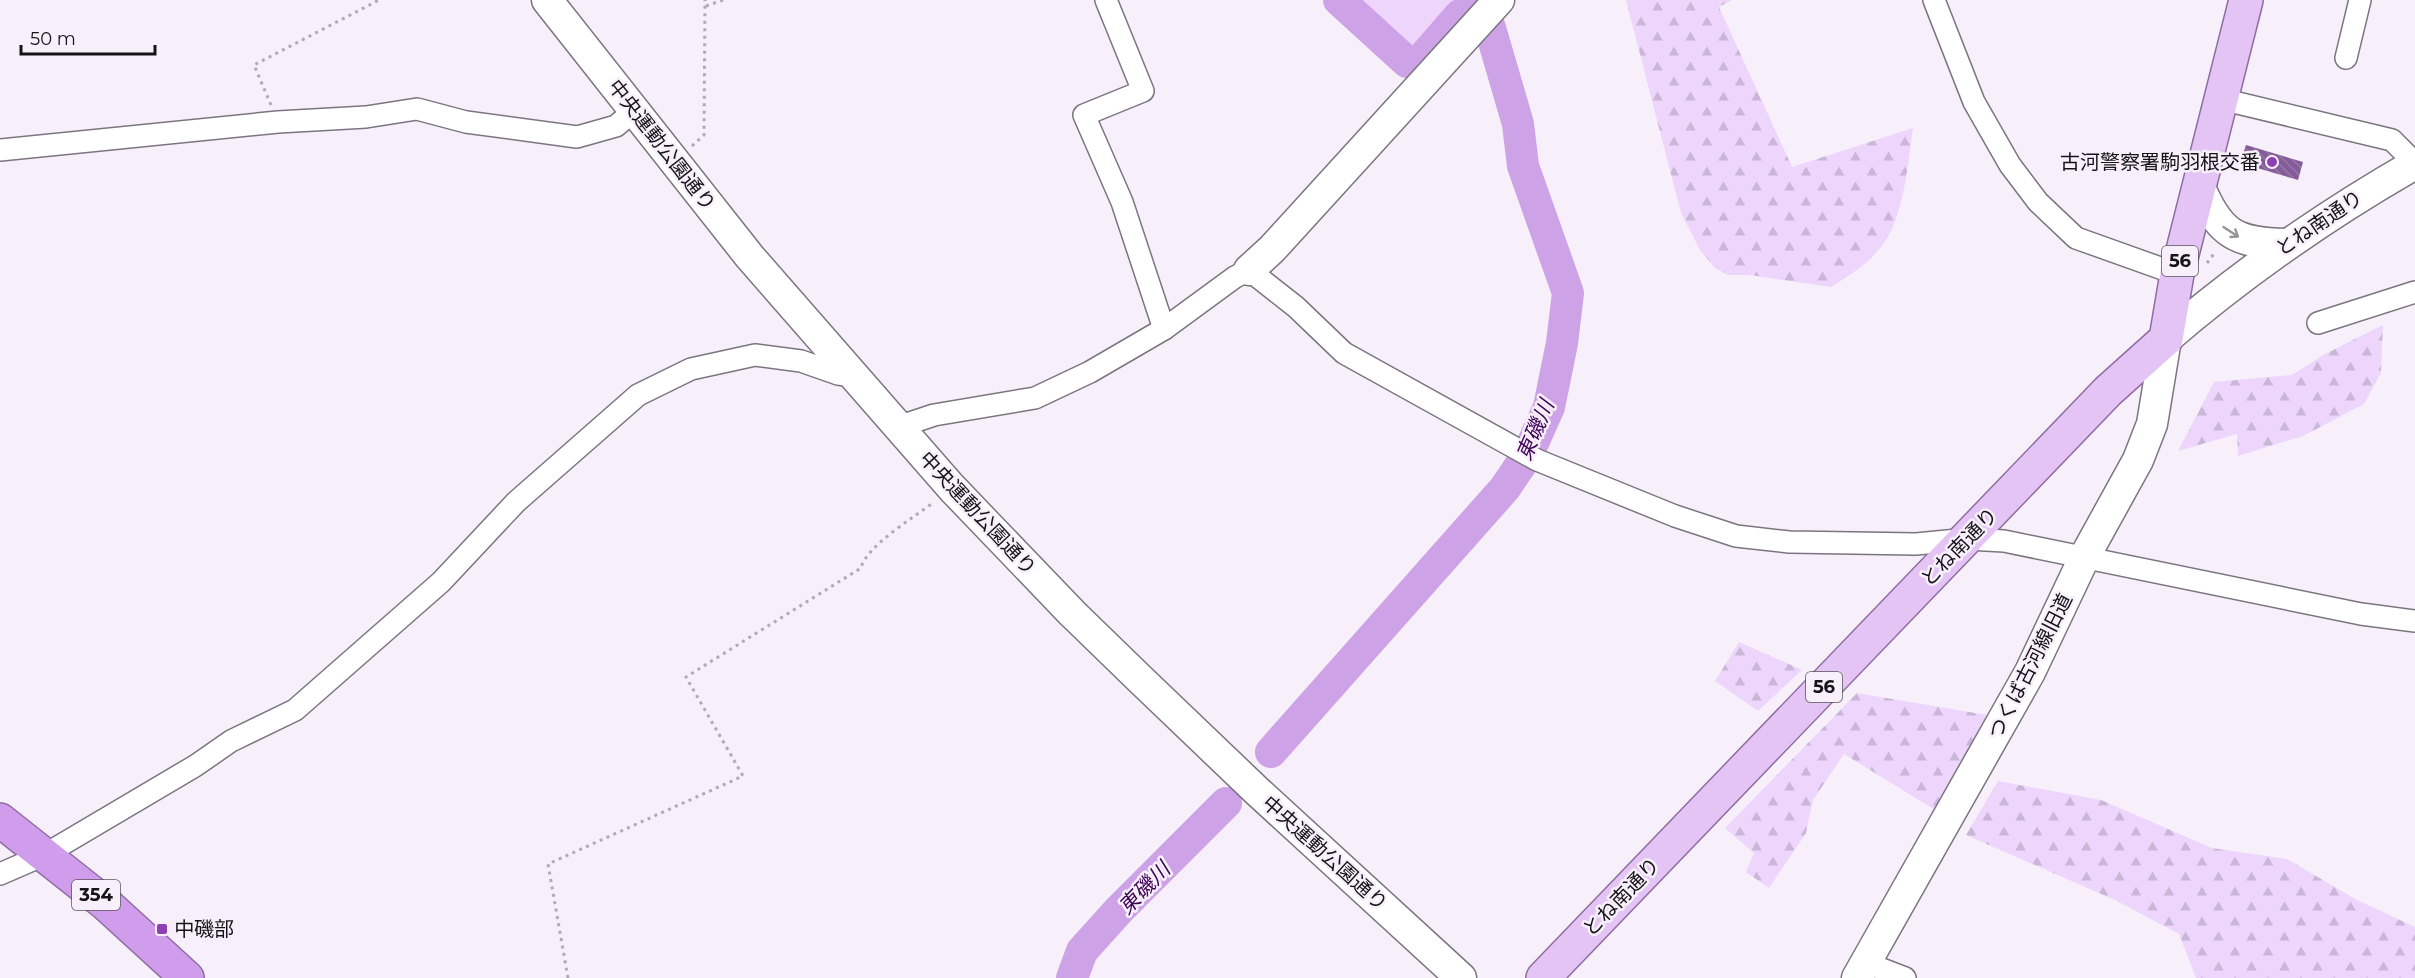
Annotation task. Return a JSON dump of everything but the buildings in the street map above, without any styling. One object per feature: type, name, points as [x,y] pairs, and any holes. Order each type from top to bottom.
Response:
[{"type":"highway","name":"354","points":[[0,820],[106,903],[187,978]]},
{"type":"main road","name":"56","points":[[2166,339],[2189,272],[2199,185],[2246,0]]},
{"type":"main road","name":"とね南通り","points":[[1543,978],[2108,392],[2166,339]]},
{"type":"street","name":"中央運動公園通り","points":[[547,0],[750,256],[952,488],[1072,614],[1141,681],[1461,978]]},
{"type":"street","points":[[1106,0],[1143,92],[1084,115],[1122,202],[1164,329]]},
{"type":"street","points":[[898,427],[934,415],[1035,398],[1090,372],[1164,329],[1235,277],[1249,270],[1272,249],[1499,0]]},
{"type":"street","points":[[1934,0],[1974,102],[2010,165],[2038,202],[2076,238],[2189,272]]},
{"type":"street","points":[[2346,58],[2360,0]]},
{"type":"street","points":[[2221,99],[2392,140],[2415,163]]},
{"type":"street","points":[[0,150],[278,122],[366,117],[417,109],[466,122],[577,137],[616,126],[635,110]]},
{"type":"street","name":"とね南通り","points":[[2166,339],[2220,293],[2287,244],[2329,215],[2415,163]]},
{"type":"street","points":[[2199,185],[2209,209],[2228,233],[2240,238],[2287,244]]},
{"type":"street","points":[[1249,270],[1296,307],[1344,352],[1529,456],[1675,516],[1736,536],[1789,542],[1846,544],[1917,544],[1968,539],[2004,541],[2361,614],[2415,621]]},
{"type":"street","points":[[2318,323],[2415,292]]},
{"type":"street","name":"つくば古河線旧道","points":[[1861,970],[2030,672],[2085,556],[2145,445],[2152,424],[2166,339]]},
{"type":"street","points":[[0,874],[46,854],[195,766],[231,741],[295,710],[441,582],[516,502],[638,395],[691,369],[755,355],[801,361],[838,374],[855,376]]},
{"type":"street","points":[[1861,970],[1905,978]]},
{"type":"path","points":[[278,122],[254,65],[379,0]]},
{"type":"path","points":[[676,163],[704,135],[705,0]]},
{"type":"path","points":[[706,6],[723,0]]},
{"type":"path","points":[[2189,272],[2223,243]]},
{"type":"path","points":[[568,978],[548,864],[743,776],[687,677],[861,568],[863,560],[873,549],[952,488]]},
{"type":"green space","points":[[1349,0],[1458,0],[1407,56]]},
{"type":"green space","points":[[1626,0],[1732,0],[1719,7],[1792,167],[1913,128],[1901,203],[1891,231],[1872,257],[1831,287],[1750,275],[1728,275],[1715,268],[1700,250],[1681,213]]},
{"type":"green space","points":[[2383,325],[2381,373],[2364,404],[2303,436],[2238,456],[2237,434],[2178,451],[2214,382],[2292,375],[2325,354]]},
{"type":"green space","points":[[1739,642],[1802,670],[1758,711],[1715,681]]},
{"type":"green space","points":[[1857,693],[1987,715],[1935,810],[1844,754],[1813,800],[1806,833],[1769,888],[1746,872],[1754,853],[1725,828]]},
{"type":"green space","points":[[1998,781],[2101,800],[2212,848],[2287,859],[2357,900],[2415,927],[2415,978],[2196,978],[2179,934],[2117,901],[1966,835]]},
{"type":"waterway","name":"東磯川","points":[[1339,0],[1407,62],[1421,60],[1460,15],[1472,11]]},
{"type":"waterway","name":"東磯川","points":[[1271,752],[1505,488],[1528,454],[1549,407],[1562,343],[1568,293],[1523,166],[1518,124],[1490,28]]},
{"type":"waterway","name":"東磯川","points":[[1072,978],[1082,951],[1119,910],[1226,803]]},
{"type":"place","name":"古河警察署駒羽根交番","points":[[2272,162]]},
{"type":"place","name":"中磯部","points":[[162,929]]}]
